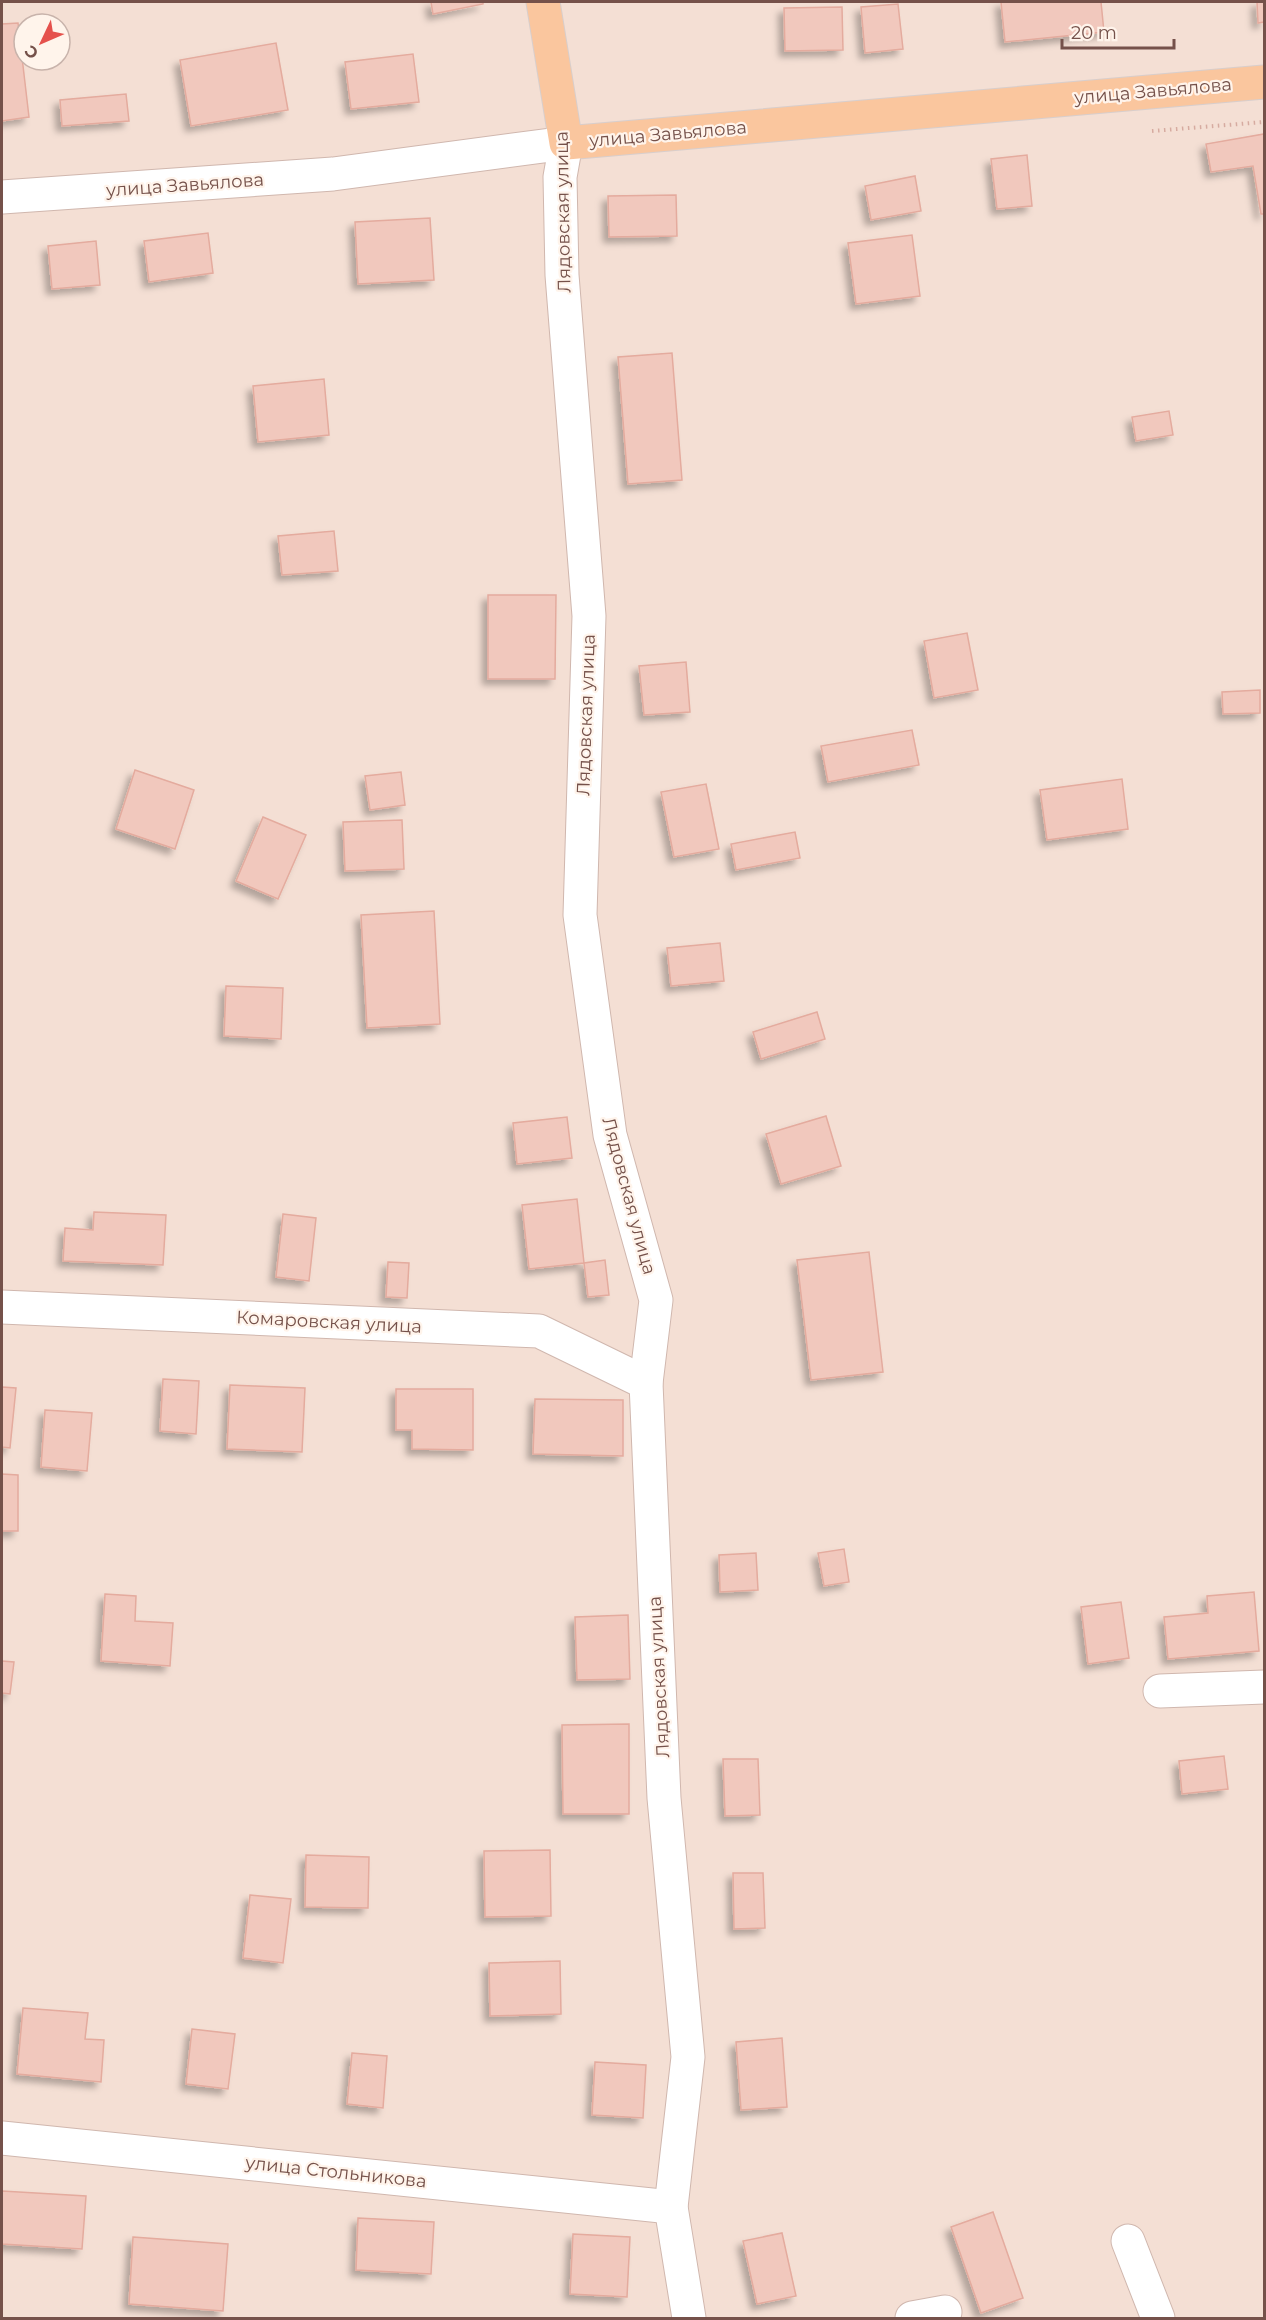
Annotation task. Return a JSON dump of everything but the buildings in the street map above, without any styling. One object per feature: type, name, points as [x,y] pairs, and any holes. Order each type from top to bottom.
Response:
[{"type":"main road","name":"Лядовская улица","points":[[543,2],[566,143]]},
{"type":"main road","name":"улица Завьялова","points":[[566,143],[1264,81]]},
{"type":"street","name":"улица Завьялова","points":[[2,198],[333,174],[566,143]]},
{"type":"street","name":"Лядовская улица","points":[[566,143],[560,177],[562,275],[589,616],[580,915],[610,1136],[656,1300],[645,1383],[664,1798],[688,2057],[671,2206],[689,2319]]},
{"type":"street","name":"Комаровская улица","points":[[2,1307],[539,1331],[645,1383]]},
{"type":"street","points":[[1160,1691],[1264,1686]]},
{"type":"street","name":"улица Стольникова","points":[[2,2138],[671,2206]]},
{"type":"street","points":[[1128,2241],[1158,2319]]},
{"type":"street","points":[[912,2319],[945,2312]]},
{"type":"shaded area","points":[[2,2],[1264,2],[1264,2318],[2,2318]]}]
